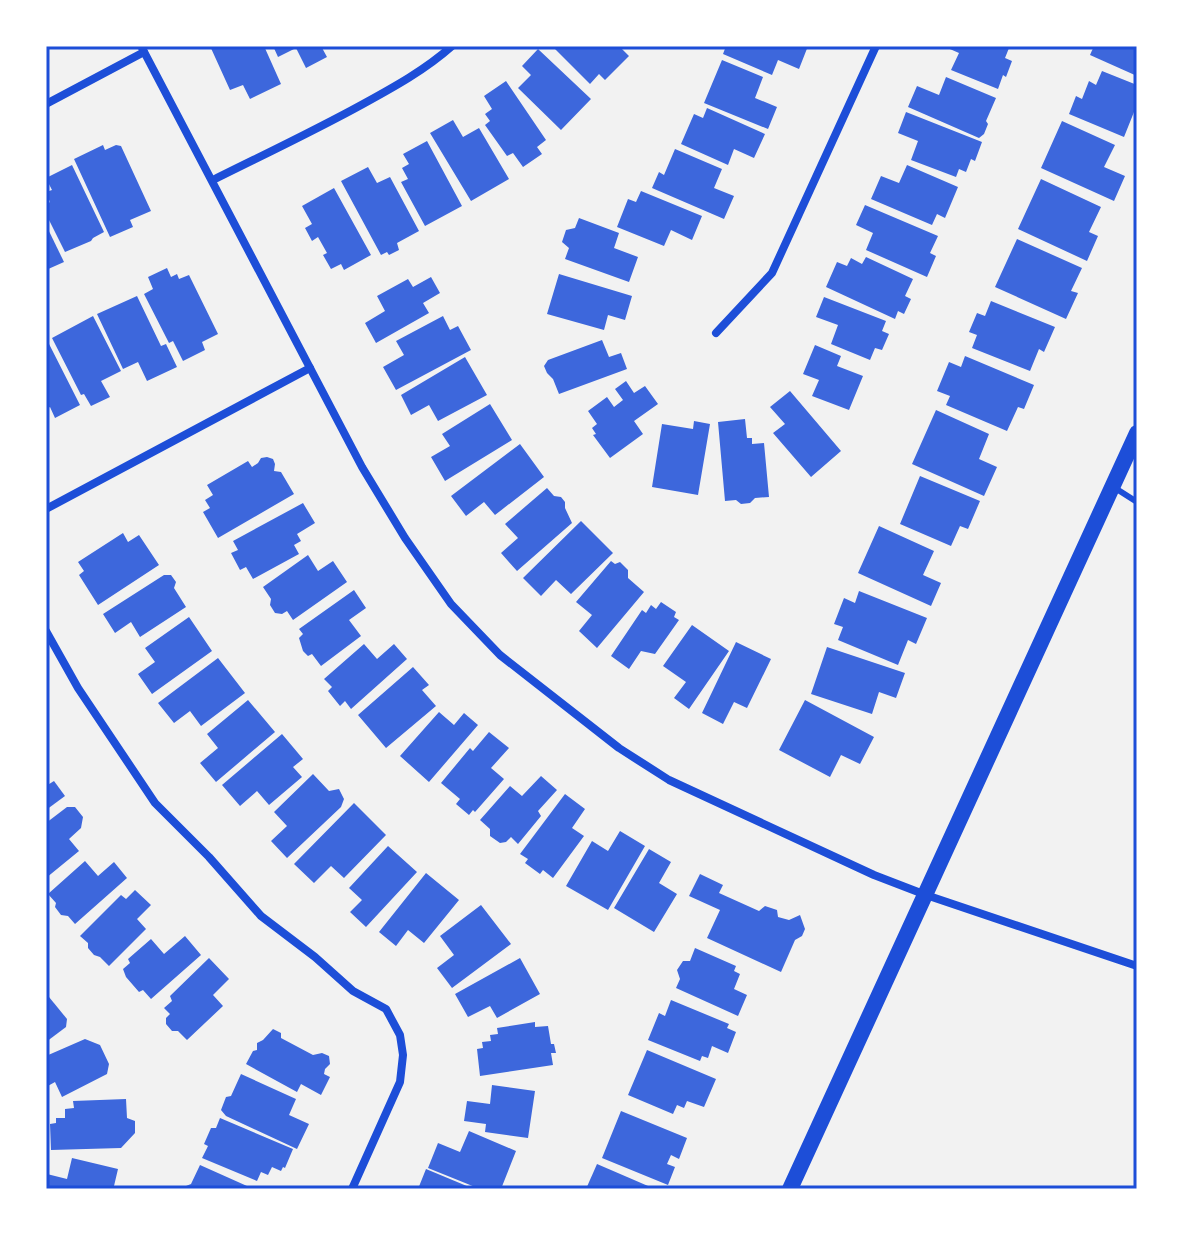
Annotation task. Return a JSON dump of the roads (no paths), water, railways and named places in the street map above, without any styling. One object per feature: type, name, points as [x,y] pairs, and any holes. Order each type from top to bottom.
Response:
[{"type":"main road","points":[[790,1189],[1137,433]]},
{"type":"street","points":[[213,180],[374,98],[431,64],[452,46]]},
{"type":"street","points":[[716,333],[772,273],[876,46]]},
{"type":"street","points":[[46,104],[143,49],[362,467],[405,538],[451,604],[500,655],[619,748],[669,780],[874,875],[1137,966]]},
{"type":"street","points":[[46,509],[310,368]]},
{"type":"street","points":[[46,631],[78,688],[155,803],[209,857],[261,916],[353,991],[386,1009],[400,1035],[403,1055],[400,1082],[352,1189]]},
{"type":"lane","points":[[1112,486],[1137,502]]}]
